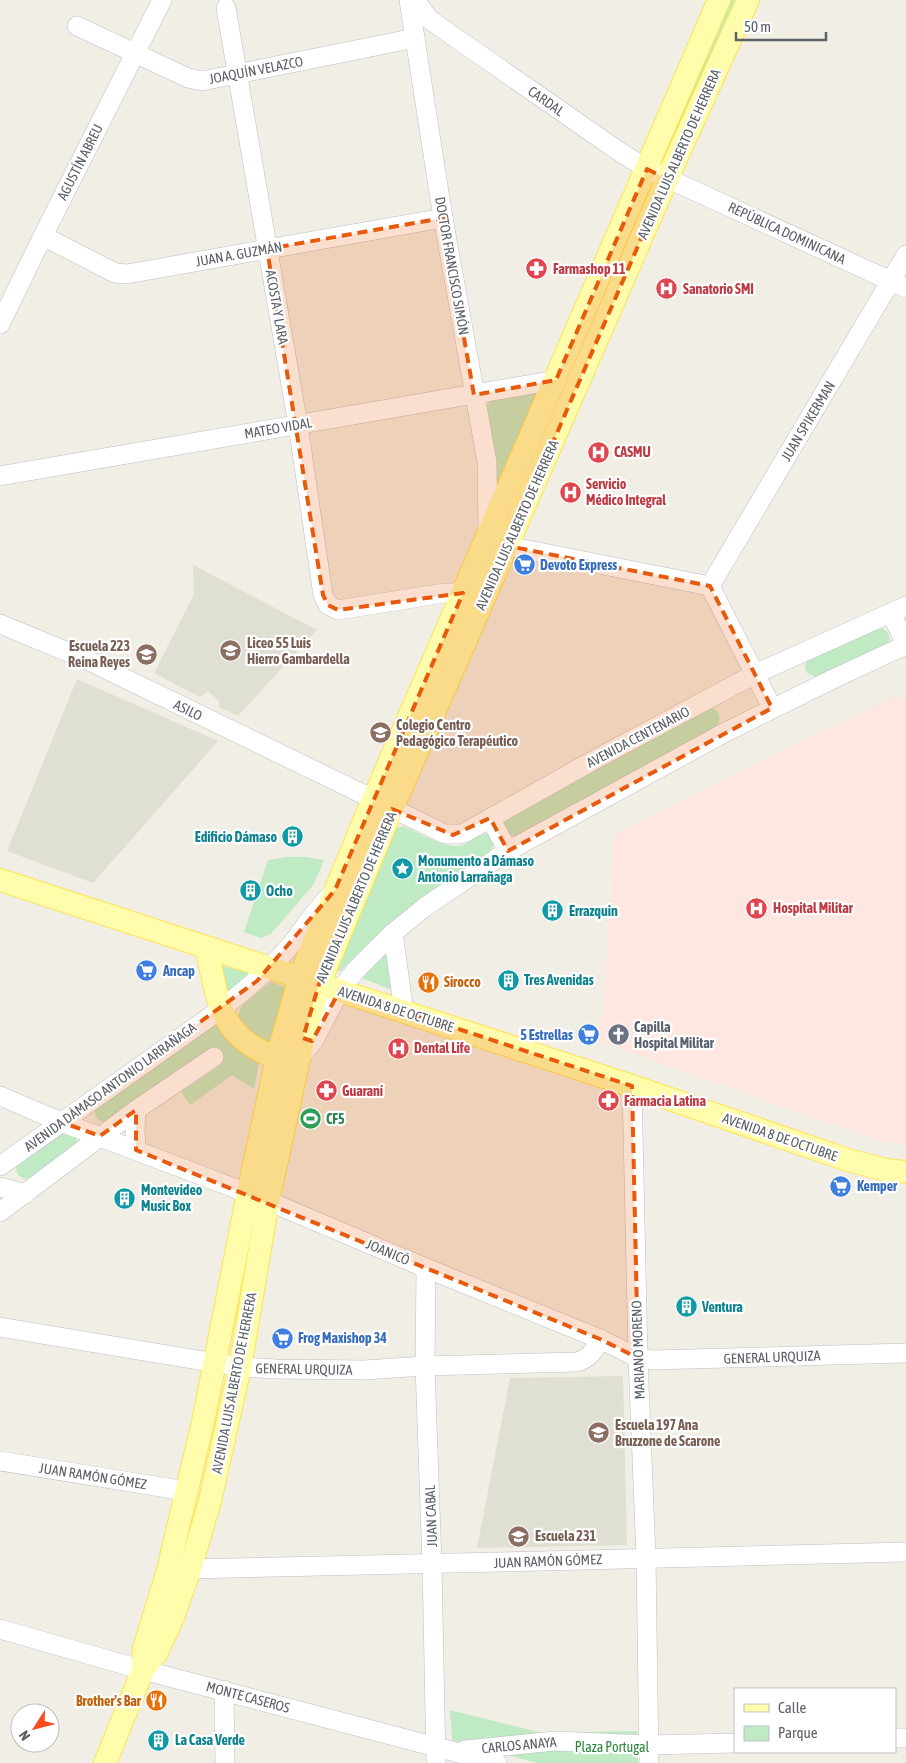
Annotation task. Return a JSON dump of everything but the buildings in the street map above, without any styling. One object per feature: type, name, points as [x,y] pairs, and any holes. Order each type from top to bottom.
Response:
[{"type":"main road","name":"AVENIDA LUIS ALBERTO DE HERRERA","points":[[143,1670],[144,1649],[168,1570],[214,1362],[258,1197],[320,984],[383,805],[463,593],[719,0]]},
{"type":"main road","name":"AVENIDA LUIS ALBERTO DE HERRERA","points":[[105,1763],[143,1670],[157,1652],[173,1617],[190,1569],[210,1501],[240,1367],[258,1197],[277,1058],[320,984],[335,890],[383,805],[508,546],[667,179],[748,0]]},
{"type":"main road","name":"AVENIDA 8 DE OCTUBRE","points":[[0,880],[632,1086],[848,1160],[886,1170],[906,1172]]},
{"type":"main road","points":[[206,947],[225,1020],[240,1038],[277,1058],[289,1059],[300,1056]]},
{"type":"street","name":"AGUSTÍN ABREU","points":[[0,324],[162,0]]},
{"type":"street","name":"DOCTOR FRANCISCO SIMÓN","points":[[409,0],[443,218],[487,462],[488,533]]},
{"type":"street","name":"CARDAL","points":[[415,0],[429,19],[617,150],[667,179]]},
{"type":"street","name":"ACOSTA Y LARA","points":[[226,8],[298,425],[323,596],[328,605],[338,610],[444,593],[463,593]]},
{"type":"street","points":[[414,38],[429,19]]},
{"type":"street","name":"JOAQUÍN VELAZCO","points":[[77,26],[194,80],[202,81],[414,38]]},
{"type":"street","name":"REPÚBLICA DOMINICANA","points":[[667,179],[898,284]]},
{"type":"street","name":"JUAN A. GUZMÁN","points":[[43,236],[115,273],[127,274],[443,218]]},
{"type":"street","name":"JUAN SPIKERMAN","points":[[710,586],[898,284],[906,256]]},
{"type":"street","name":"MATEO VIDAL","points":[[0,476],[556,380]]},
{"type":"street","points":[[488,533],[508,546],[710,586],[772,708]]},
{"type":"street","points":[[320,984],[356,970],[393,933],[426,907],[508,851],[772,708],[906,645],[898,610]]},
{"type":"street","name":"AVENIDA CENTENARIO","points":[[383,805],[445,834],[461,834],[755,674],[898,610]]},
{"type":"street","name":"ASILO","points":[[0,624],[87,660],[383,805]]},
{"type":"street","points":[[490,818],[508,851]]},
{"type":"street","name":"AVENIDA DÁMASO ANTONIO LARRAÑAGA","points":[[0,1166],[221,1009],[257,981],[291,945],[320,906],[335,890]]},
{"type":"street","points":[[393,933],[404,1012]]},
{"type":"street","points":[[0,1212],[100,1136],[214,1057]]},
{"type":"street","name":"MARIANO MORENO","points":[[632,1086],[642,1496],[646,1558],[649,1754]]},
{"type":"street","name":"JOANICÓ","points":[[0,1096],[61,1122],[258,1197],[600,1339],[638,1358]]},
{"type":"street","points":[[136,1110],[136,1150]]},
{"type":"street","points":[[0,1187],[25,1194]]},
{"type":"street","name":"JUAN CABAL","points":[[426,1268],[425,1366],[432,1565],[442,1754]]},
{"type":"street","name":"GENERAL URQUIZA","points":[[0,1327],[240,1367],[276,1369],[364,1370],[425,1366],[577,1362],[586,1359],[592,1354],[600,1339]]},
{"type":"street","name":"GENERAL URQUIZA","points":[[638,1358],[654,1360],[906,1353]]},
{"type":"street","name":"JUAN RAMÓN GÓMEZ","points":[[0,1461],[186,1491]]},
{"type":"street","name":"JUAN RAMÓN GÓMEZ","points":[[190,1569],[432,1565],[906,1552]]},
{"type":"street","name":"MONTE CASEROS","points":[[0,1629],[143,1670],[224,1690],[442,1754],[497,1763]]},
{"type":"street","points":[[224,1690],[225,1763]]},
{"type":"street","name":"CARLOS ANAYA","points":[[442,1754],[555,1741],[649,1754],[734,1743]]},
{"type":"highlighted area","points":[[647,169],[667,179],[508,546],[710,586],[772,708],[508,851],[490,818],[453,835],[392,809],[319,984],[303,1038],[312,1041],[340,990],[632,1086],[638,1358],[600,1339],[136,1150],[136,1110],[100,1136],[61,1122],[257,981],[335,890],[463,593],[338,610],[328,605],[323,595],[267,249],[443,218],[474,395],[556,380]]},
{"type":"shaded area","name":"Liceo 55 Luis Hierro Gambardella","points":[[193,565],[317,630],[238,716],[219,707],[219,701],[208,691],[200,697],[154,673],[194,594]]},
{"type":"shaded area","points":[[77,679],[218,741],[93,883],[7,851]]},
{"type":"shaded area","name":"Hospital Militar","points":[[894,696],[906,700],[906,1145],[874,1139],[594,1039],[602,1017],[614,834]]},
{"type":"shaded area","points":[[623,1376],[627,1545],[477,1548],[510,1378]]},
{"type":"green space","points":[[727,0],[739,0],[669,158],[660,154]]},
{"type":"green space","points":[[534,391],[537,393],[493,506],[495,467],[490,422],[484,415],[488,404],[492,400]]},
{"type":"green space","points":[[876,627],[887,632],[889,635],[888,644],[818,678],[807,673],[805,668],[807,660]]},
{"type":"green space","points":[[712,707],[718,712],[720,717],[718,724],[712,729],[519,835],[507,834],[502,825],[511,814]]},
{"type":"green space","points":[[403,826],[433,840],[456,846],[467,844],[481,834],[488,834],[494,845],[489,853],[389,925],[341,971],[337,971],[395,829]]},
{"type":"green space","points":[[306,857],[324,860],[314,884],[271,934],[261,938],[244,932],[268,860]]},
{"type":"green space","points":[[387,952],[392,990],[362,978]]},
{"type":"green space","points":[[220,965],[248,973],[249,975],[226,994]]},
{"type":"green space","points":[[271,982],[287,988],[273,1045],[246,1032],[238,1017],[243,1005]]},
{"type":"green space","points":[[216,1024],[229,1041],[259,1063],[254,1089],[232,1075],[190,1105],[181,1092],[222,1064],[212,1050],[106,1124],[97,1119],[94,1110]]},
{"type":"green space","points":[[65,1132],[77,1138],[76,1145],[30,1179],[24,1178],[17,1173],[18,1164],[55,1136]]},
{"type":"green space","name":"Plaza Portugal","points":[[450,1710],[542,1733],[637,1731],[638,1763],[537,1763],[452,1740]]},
{"type":"place","name":"Farmashop 11","points":[[537,269]]},
{"type":"place","name":"Sanatorio SMI","points":[[667,289]]},
{"type":"place","name":"CASMU","points":[[598,452]]},
{"type":"place","name":"Servicio Médico Integral","points":[[570,492]]},
{"type":"place","name":"Devoto Express","points":[[524,565]]},
{"type":"place","name":"Liceo 55 Luis Hierro Gambardella","points":[[231,651]]},
{"type":"place","name":"Escuela 223 Reina Reyes","points":[[146,654]]},
{"type":"place","name":"Colegio Centro Pedagógico Terapéutico","points":[[380,733]]},
{"type":"place","name":"Edificio Dámaso","points":[[293,837]]},
{"type":"place","name":"Monumento a Dámaso Antonio Larrañaga","points":[[402,869]]},
{"type":"place","name":"Ocho","points":[[250,891]]},
{"type":"place","name":"Hospital Militar","points":[[757,908]]},
{"type":"place","name":"Errazquin","points":[[553,911]]},
{"type":"place","name":"Ancap","points":[[147,971]]},
{"type":"place","name":"Tres Avenidas","points":[[508,980]]},
{"type":"place","name":"Sirocco","points":[[428,982]]},
{"type":"place","name":"5 Estrellas","points":[[589,1035]]},
{"type":"place","name":"Capilla Hospital Militar","points":[[618,1035]]},
{"type":"place","name":"Dental Life","points":[[398,1048]]},
{"type":"place","name":"Guaraní","points":[[326,1091]]},
{"type":"place","name":"Farmacia Latina","points":[[608,1101]]},
{"type":"place","name":"CF5","points":[[310,1119]]},
{"type":"place","name":"Kemper","points":[[841,1186]]},
{"type":"place","name":"Montevideo Music Box","points":[[125,1198]]},
{"type":"place","name":"Ventura","points":[[686,1307]]},
{"type":"place","name":"Frog Maxishop 34","points":[[282,1338]]},
{"type":"place","name":"Escuela 197 Ana Bruzzone de Scarone","points":[[599,1433]]},
{"type":"place","name":"Escuela 231","points":[[519,1536]]},
{"type":"place","name":"Brother's Bar","points":[[157,1701]]},
{"type":"place","name":"La Casa Verde","points":[[159,1740]]}]
